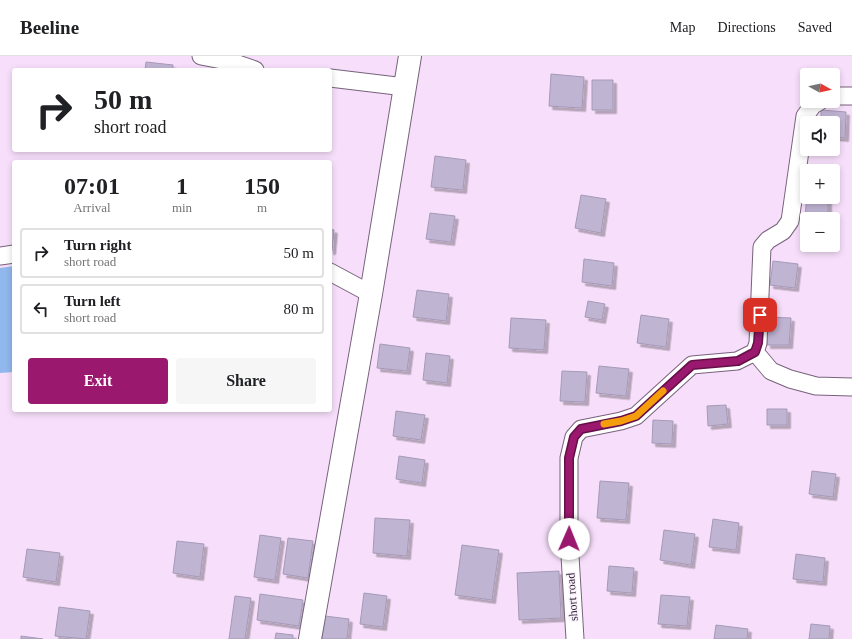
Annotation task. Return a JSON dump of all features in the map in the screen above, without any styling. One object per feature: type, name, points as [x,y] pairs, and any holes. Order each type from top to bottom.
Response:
[{"type":"main road","points":[[310,639],[371,294],[410,56]]},
{"type":"street","points":[[201,56],[232,62],[249,68]]},
{"type":"street","points":[[332,78],[405,87]]},
{"type":"street","points":[[840,96],[852,96]]},
{"type":"street","points":[[811,108],[805,116],[790,221],[783,231],[768,240],[762,246],[758,343],[755,352],[771,370],[790,379],[816,386],[852,387]]},
{"type":"street","points":[[0,256],[12,254]]},
{"type":"street","points":[[332,273],[371,294]]},
{"type":"street","name":"short road","points":[[575,639],[569,539],[569,458],[574,437],[581,429],[621,421],[636,416],[692,365],[738,361],[755,352]]},
{"type":"water","points":[[12,266],[12,372],[0,373],[0,268]]},
{"type":"building","points":[[146,62],[173,65],[173,68],[145,68]]},
{"type":"building","points":[[551,74],[584,77],[582,108],[549,106]]},
{"type":"building","points":[[592,80],[613,80],[613,110],[592,110]]},
{"type":"building","points":[[821,110],[846,112],[845,138],[840,138],[840,116],[821,116]]},
{"type":"building","points":[[435,156],[466,160],[463,190],[431,187]]},
{"type":"building","points":[[581,195],[606,199],[601,233],[575,228]]},
{"type":"building","points":[[806,204],[828,204],[828,212],[806,212]]},
{"type":"building","points":[[430,213],[455,216],[451,242],[426,239]]},
{"type":"building","points":[[332,230],[334,230],[332,251]]},
{"type":"building","points":[[584,259],[614,263],[612,286],[582,282]]},
{"type":"building","points":[[773,261],[798,264],[795,288],[770,285]]},
{"type":"building","points":[[417,290],[449,294],[446,321],[413,317]]},
{"type":"building","points":[[588,301],[605,304],[602,320],[585,317]]},
{"type":"building","points":[[641,315],[669,319],[666,347],[637,343]]},
{"type":"building","points":[[768,317],[791,318],[789,345],[767,345]]},
{"type":"building","points":[[511,318],[546,320],[544,350],[509,348]]},
{"type":"building","points":[[380,344],[410,348],[407,371],[377,368]]},
{"type":"building","points":[[426,353],[450,356],[447,383],[423,380]]},
{"type":"building","points":[[599,366],[629,369],[626,396],[596,393]]},
{"type":"building","points":[[562,371],[587,372],[585,402],[560,401]]},
{"type":"building","points":[[726,405],[728,424],[708,426],[707,406]]},
{"type":"building","points":[[767,409],[787,409],[787,425],[767,425]]},
{"type":"building","points":[[396,411],[425,415],[421,440],[393,436]]},
{"type":"building","points":[[653,420],[673,421],[672,444],[652,443]]},
{"type":"building","points":[[399,456],[425,460],[422,483],[396,479]]},
{"type":"building","points":[[812,471],[836,474],[833,497],[809,494]]},
{"type":"building","points":[[600,481],[629,483],[626,520],[597,518]]},
{"type":"building","points":[[375,518],[410,520],[407,556],[373,553]]},
{"type":"building","points":[[713,519],[739,523],[736,550],[709,547]]},
{"type":"building","points":[[664,530],[695,534],[691,565],[660,560]]},
{"type":"building","points":[[260,535],[281,538],[275,580],[254,577]]},
{"type":"building","points":[[288,538],[313,541],[308,578],[283,574]]},
{"type":"building","points":[[177,541],[204,544],[200,577],[173,573]]},
{"type":"building","points":[[462,545],[499,550],[492,600],[455,595]]},
{"type":"building","points":[[27,549],[60,553],[56,582],[23,577]]},
{"type":"building","points":[[796,554],[825,558],[823,582],[793,579]]},
{"type":"building","points":[[609,566],[634,568],[632,593],[607,591]]},
{"type":"building","points":[[559,571],[561,618],[519,620],[517,573]]},
{"type":"building","points":[[364,593],[387,596],[383,627],[360,624]]},
{"type":"building","points":[[260,594],[303,600],[299,626],[257,620]]},
{"type":"building","points":[[661,595],[690,597],[687,626],[658,624]]},
{"type":"building","points":[[235,596],[251,598],[245,639],[229,639]]},
{"type":"building","points":[[59,607],[90,611],[86,639],[55,636]]},
{"type":"building","points":[[325,616],[349,619],[347,639],[322,639]]},
{"type":"building","points":[[811,624],[830,626],[829,639],[809,639]]},
{"type":"building","points":[[716,625],[748,629],[747,639],[714,639]]},
{"type":"building","points":[[276,633],[293,635],[293,639],[275,639]]},
{"type":"building","points":[[21,636],[43,639],[21,639]]},
{"type":"slow traffic","points":[[604,424],[621,421],[636,416],[663,391]]},
{"type":"route","points":[[569,539],[569,458],[574,437],[581,429],[621,421],[636,416],[692,365],[738,361],[755,352],[758,343],[760,315]]}]
